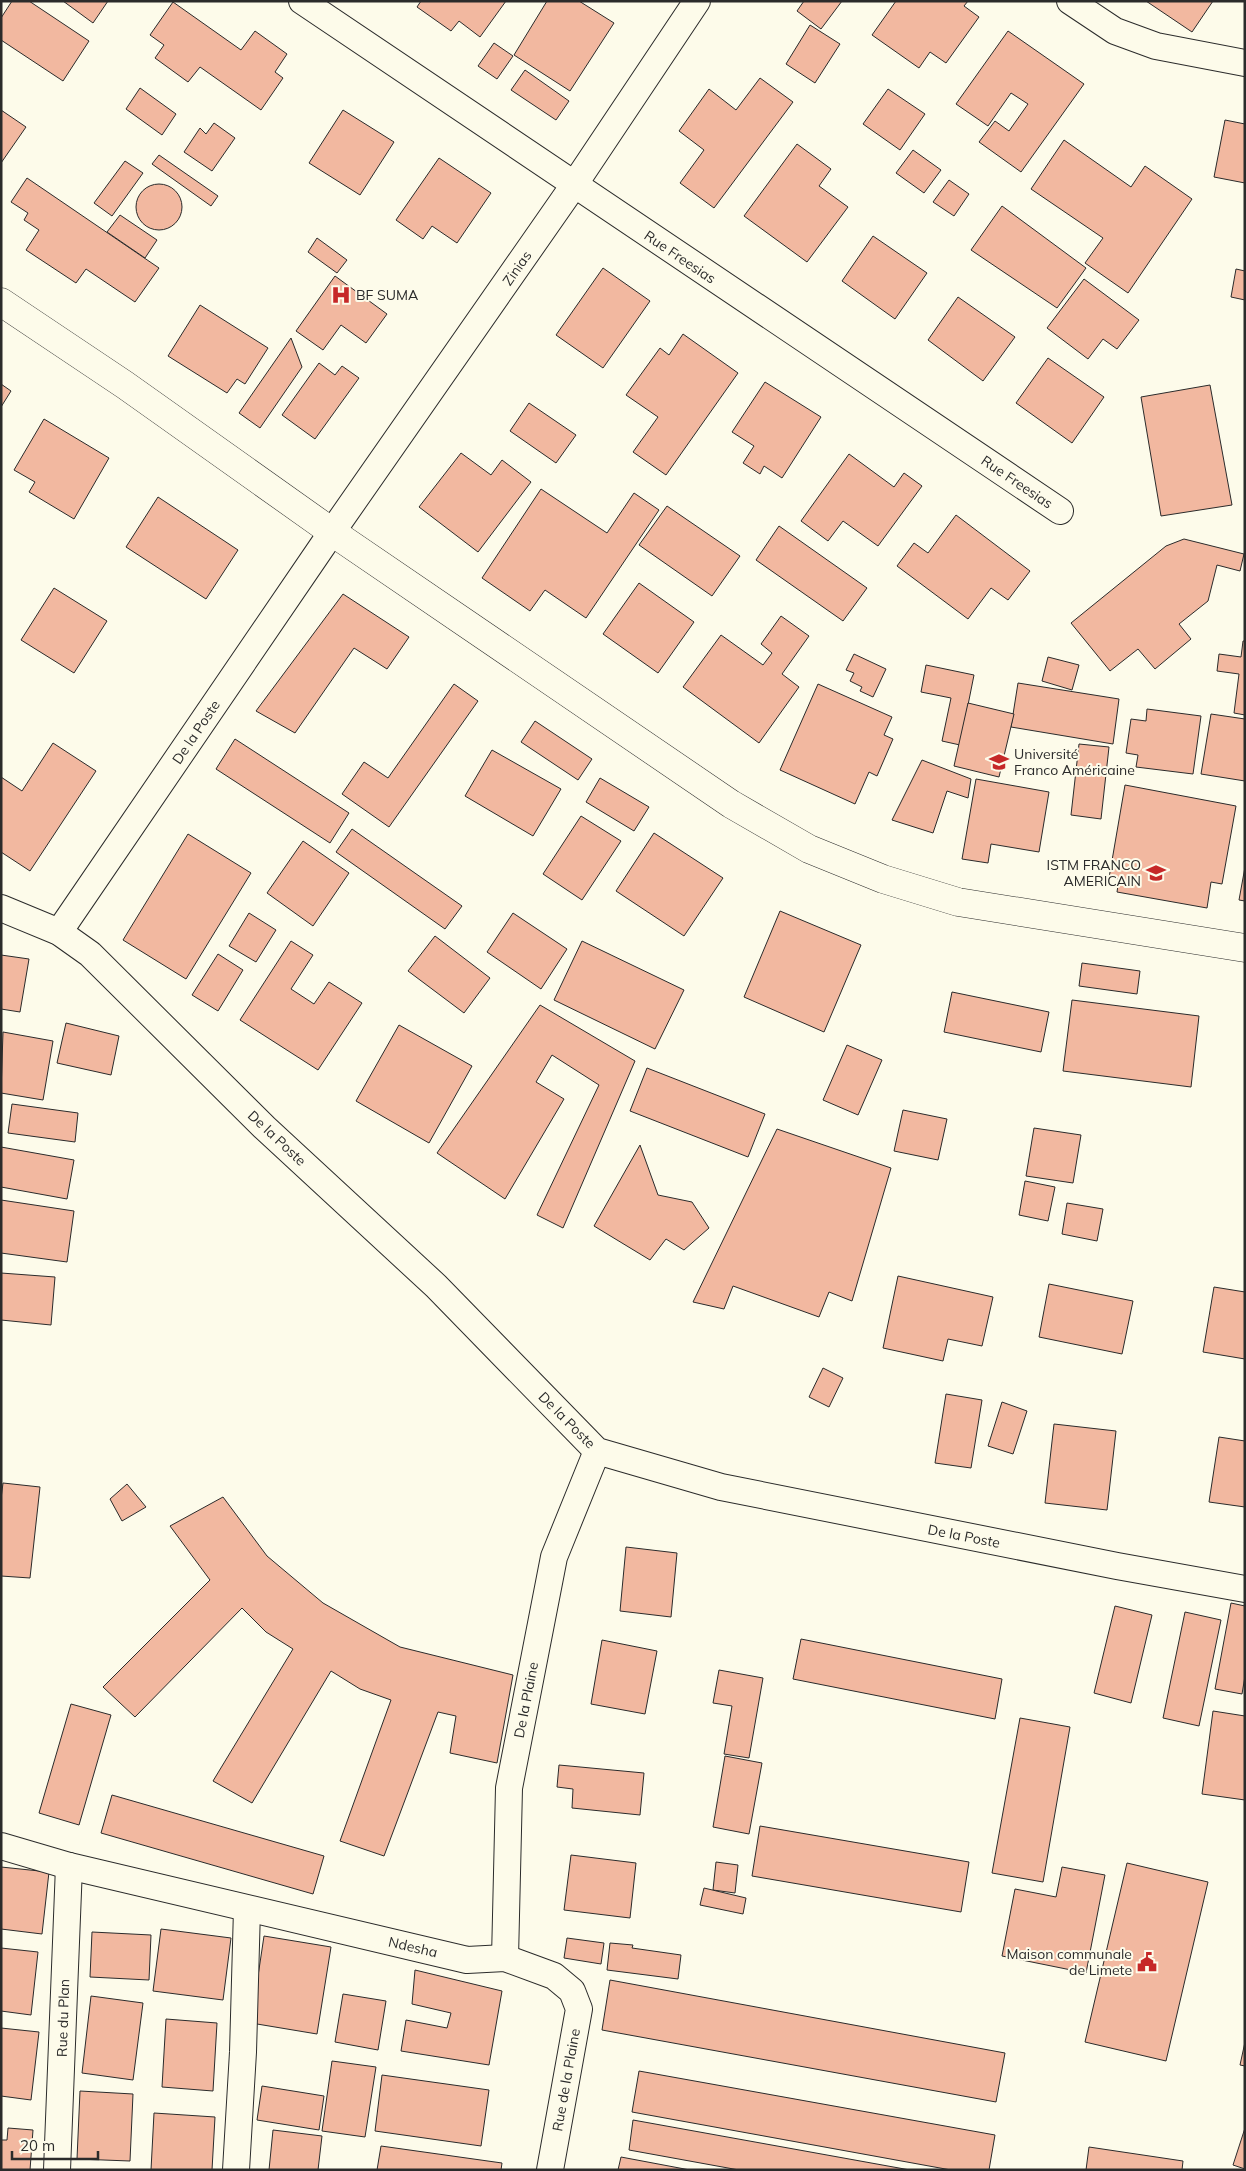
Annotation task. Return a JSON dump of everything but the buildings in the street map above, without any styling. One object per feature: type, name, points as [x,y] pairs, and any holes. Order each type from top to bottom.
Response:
[{"type":"street","name":"Rue Freesias","points":[[302,1],[574,186],[1060,511]]},
{"type":"street","name":"Zinias","points":[[332,532],[574,186],[697,1]]},
{"type":"street","points":[[1070,1],[1115,31],[1156,46],[1245,63]]},
{"type":"street","points":[[1,302],[125,385],[332,532],[731,804],[809,849],[883,879],[958,902],[1245,948]]},
{"type":"street","name":"De la Poste","points":[[59,932],[332,532]]},
{"type":"street","name":"De la Poste","points":[[1,908],[59,932],[90,954],[264,1127],[436,1286],[597,1451],[721,1488],[1245,1589]]},
{"type":"street","name":"De la Plaine","points":[[505,1958],[509,1788],[554,1557],[597,1451]]},
{"type":"street","name":"Ndesha","points":[[1,1846],[69,1866],[467,1960],[505,1958],[554,1976],[572,1992]]},
{"type":"street","name":"Rue du Plan","points":[[57,2170],[69,1866]]},
{"type":"street","points":[[236,2170],[243,2052],[247,1909]]},
{"type":"street","name":"Rue de la Plaine","points":[[550,2170],[579,2009],[572,1992]]},
{"type":"place","name":"BF SUMA","points":[[341,295]]},
{"type":"place","name":"Université Franco Américaine","points":[[999,762]]},
{"type":"place","name":"ISTM FRANCO AMERICAIN","points":[[1156,873]]},
{"type":"place","name":"Maison communale de Limete","points":[[1147,1962]]}]
